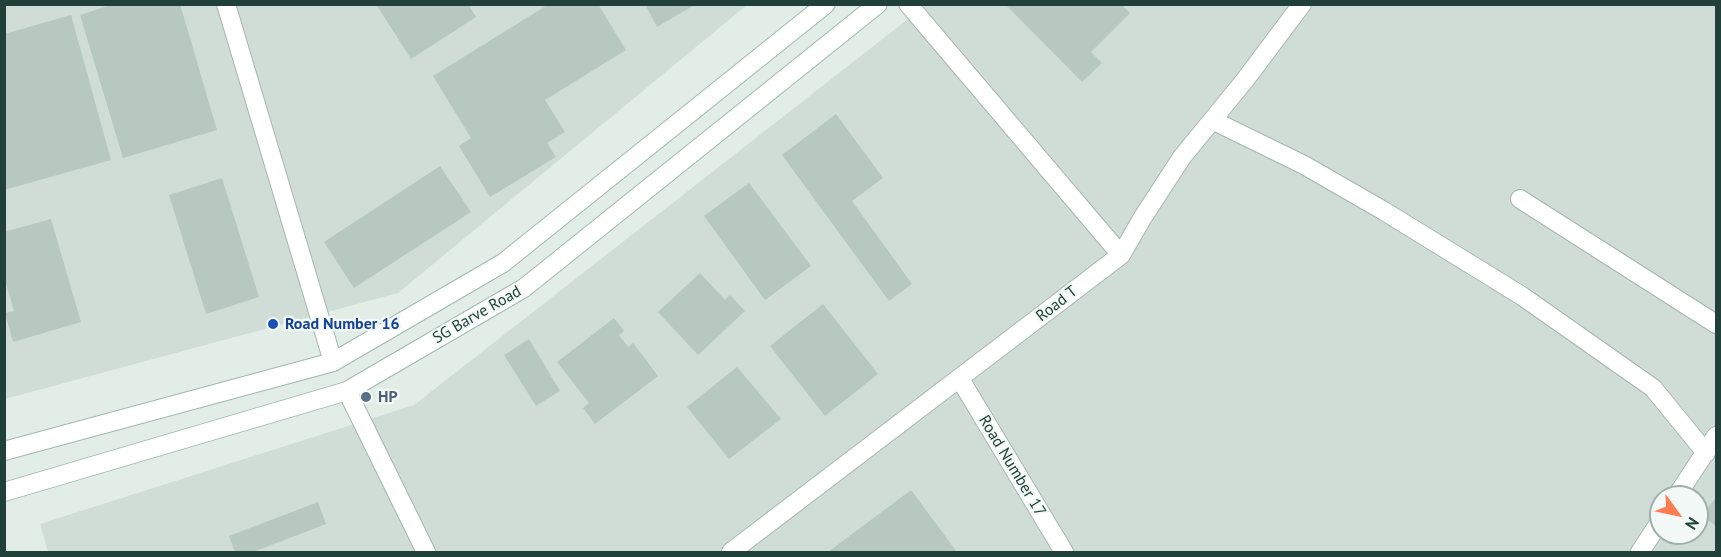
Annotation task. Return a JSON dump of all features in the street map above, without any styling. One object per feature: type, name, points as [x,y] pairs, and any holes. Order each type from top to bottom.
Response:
[{"type":"street","points":[[226,4],[333,362]]},
{"type":"street","name":"SG Barve Road","points":[[4,452],[333,362],[503,263],[826,4]]},
{"type":"street","name":"SG Barve Road","points":[[4,492],[347,391],[524,288],[878,4]]},
{"type":"street","points":[[908,4],[1121,255],[1182,157],[1302,4]]},
{"type":"street","points":[[1212,120],[1304,165],[1522,296],[1653,388],[1706,453]]},
{"type":"street","points":[[1520,199],[1716,324]]},
{"type":"street","name":"Road T","points":[[731,552],[1121,255]]},
{"type":"street","name":"Road Number 17","points":[[960,379],[1064,552]]},
{"type":"street","points":[[347,391],[426,552]]},
{"type":"street","points":[[1684,485],[1716,436]]},
{"type":"street","points":[[1640,552],[1649,538]]},
{"type":"shaded area","points":[[5,5],[747,5],[398,293],[5,399]]},
{"type":"shaded area","points":[[926,5],[1716,5],[1716,552],[48,552],[40,524],[414,405]]},
{"type":"building","points":[[114,4],[180,4],[217,130],[123,158],[80,15]]},
{"type":"building","points":[[376,4],[468,4],[476,17],[411,59]]},
{"type":"building","points":[[549,4],[598,4],[626,50],[545,100],[565,132],[547,143],[556,157],[490,197],[459,146],[471,138],[433,76]]},
{"type":"building","points":[[645,4],[696,4],[657,27]]},
{"type":"building","points":[[1005,4],[1121,4],[1130,13],[1091,52],[1102,63],[1082,82]]},
{"type":"building","points":[[71,15],[111,160],[4,190],[4,34]]},
{"type":"building","points":[[836,114],[883,178],[852,201],[912,284],[889,301],[782,155]]},
{"type":"building","points":[[440,166],[471,212],[354,288],[324,242]]},
{"type":"building","points":[[222,178],[259,297],[206,314],[169,195]]},
{"type":"building","points":[[749,183],[811,266],[765,300],[704,216]]},
{"type":"building","points":[[51,219],[81,322],[13,342],[5,313],[14,311],[4,276],[4,232]]},
{"type":"building","points":[[700,273],[725,300],[730,295],[745,311],[698,355],[658,312]]},
{"type":"building","points":[[823,304],[878,374],[825,416],[770,346]]},
{"type":"building","points":[[614,318],[624,331],[619,335],[628,347],[633,343],[658,376],[595,424],[583,408],[589,403],[557,362]]},
{"type":"building","points":[[529,339],[560,391],[536,406],[504,355]]},
{"type":"building","points":[[737,367],[781,419],[729,459],[687,407]]},
{"type":"building","points":[[911,490],[957,552],[828,552]]},
{"type":"building","points":[[1716,497],[1716,526],[1709,521],[1709,506]]},
{"type":"building","points":[[318,502],[326,524],[253,552],[235,552],[229,536]]},
{"type":"place","name":"Road Number 16","points":[[273,324]]},
{"type":"place","name":"HP","points":[[366,397]]}]
